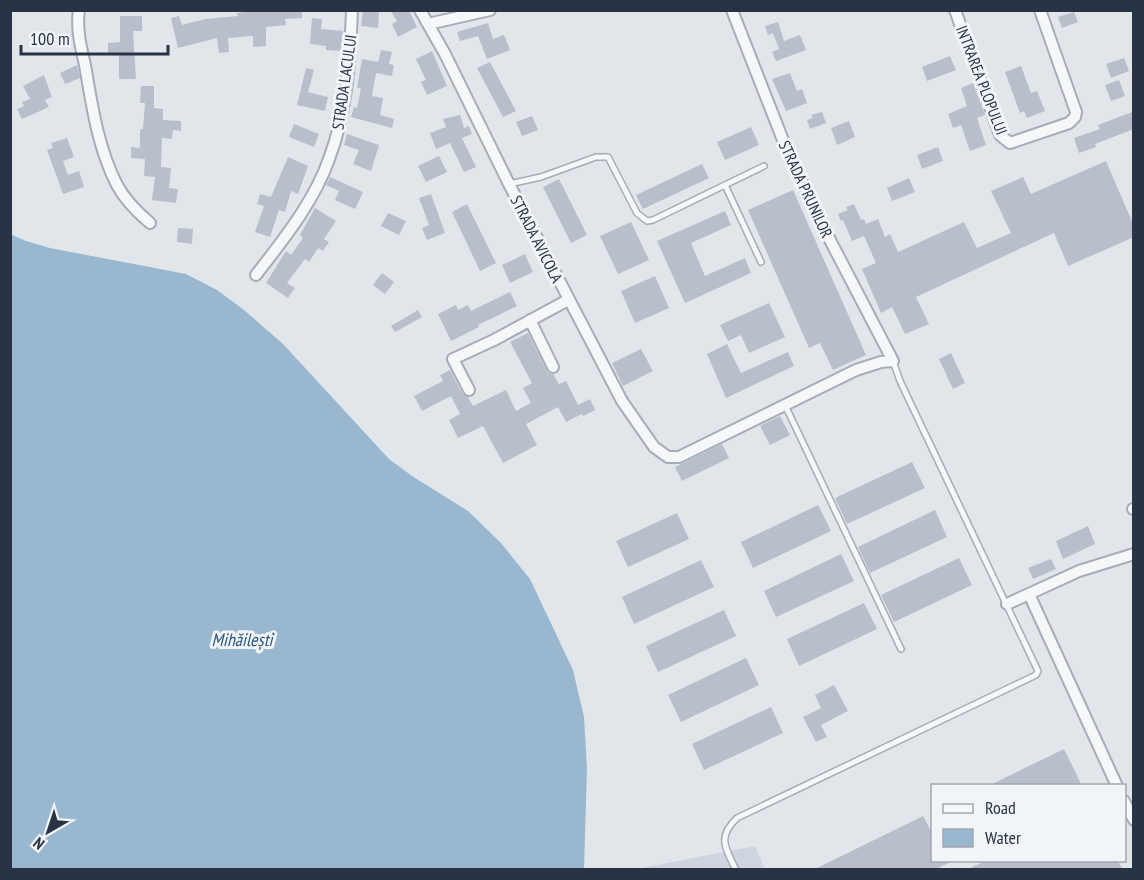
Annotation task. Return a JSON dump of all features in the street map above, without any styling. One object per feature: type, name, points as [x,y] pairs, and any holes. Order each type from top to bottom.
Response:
[{"type":"street","points":[[79,10],[80,39],[94,118],[107,162],[122,194],[133,208],[150,223]]},
{"type":"street","name":"STRADA LACULUI","points":[[256,275],[304,208],[329,162],[336,141],[345,94],[352,10]]},
{"type":"street","name":"STRADA AVICOLA","points":[[420,10],[568,300],[629,411],[654,447],[668,457],[679,457],[785,405]]},
{"type":"street","points":[[428,24],[490,10]]},
{"type":"street","name":"STRADA PRUNILOR","points":[[732,10],[788,153],[892,361]]},
{"type":"street","name":"INTRAREA PLOPULUI","points":[[955,10],[1000,135],[1004,140],[1015,143],[1069,123],[1075,117],[1076,112],[1040,10]]},
{"type":"street","points":[[469,390],[453,359],[568,300]]},
{"type":"street","points":[[530,320],[553,367]]},
{"type":"street","points":[[785,405],[856,370],[892,361]]},
{"type":"street","points":[[1007,604],[1079,571],[1134,554]]},
{"type":"street","points":[[1029,594],[1116,784]]},
{"type":"street","points":[[1126,803],[1134,820]]},
{"type":"lane","points":[[509,184],[541,177],[596,157],[608,157],[637,213],[647,220],[653,220],[765,166]]},
{"type":"lane","points":[[725,185],[761,262]]},
{"type":"lane","points":[[736,870],[728,854],[724,838],[727,828],[738,818],[1036,675],[1038,671],[892,361]]},
{"type":"lane","points":[[785,405],[901,649]]},
{"type":"shaded area","points":[[755,846],[765,869],[631,870]]},
{"type":"water","name":"Mihăilești","points":[[10,234],[50,248],[186,274],[217,290],[283,344],[389,459],[468,511],[501,543],[530,579],[573,670],[584,717],[587,768],[584,869],[11,869]]},
{"type":"building","points":[[302,10],[302,18],[285,19],[286,25],[266,27],[266,46],[253,47],[253,36],[228,38],[229,52],[219,53],[217,38],[178,48],[171,18],[179,16],[182,25],[205,19],[238,16],[237,13],[252,11]]},
{"type":"building","points":[[363,10],[379,12],[378,28],[361,26]]},
{"type":"building","points":[[390,10],[409,10],[417,27],[398,37],[392,24],[397,21]]},
{"type":"building","points":[[1074,12],[1078,22],[1062,28],[1058,17]]},
{"type":"building","points":[[120,16],[142,16],[142,31],[133,31],[136,79],[119,79],[119,53],[108,53],[108,43],[120,42]]},
{"type":"building","points":[[312,18],[322,19],[321,29],[343,31],[341,51],[326,50],[326,46],[310,44]]},
{"type":"building","points":[[778,22],[784,41],[800,35],[806,50],[776,61],[772,52],[779,49],[773,33],[768,35],[765,26]]},
{"type":"building","points":[[488,23],[493,39],[504,35],[510,50],[487,59],[478,36],[460,41],[457,32]]},
{"type":"building","points":[[381,50],[392,52],[389,64],[394,65],[392,76],[376,73],[372,96],[383,98],[380,115],[394,119],[392,128],[351,117],[354,107],[357,108],[361,88],[357,88],[362,59],[378,62]]},
{"type":"building","points":[[432,51],[447,86],[427,95],[421,82],[426,80],[416,59]]},
{"type":"building","points":[[950,56],[956,70],[927,81],[922,67]]},
{"type":"building","points":[[1124,58],[1129,71],[1111,78],[1106,64]]},
{"type":"building","points":[[490,62],[516,111],[503,117],[477,68]]},
{"type":"building","points":[[77,65],[80,78],[65,84],[60,73]]},
{"type":"building","points":[[1021,66],[1031,93],[1037,91],[1045,111],[1027,118],[1024,111],[1020,113],[1005,72]]},
{"type":"building","points":[[306,68],[314,70],[308,92],[328,97],[325,111],[297,105]]},
{"type":"building","points":[[790,73],[797,91],[802,89],[807,103],[786,111],[772,79]]},
{"type":"building","points":[[44,75],[52,97],[45,100],[49,107],[22,119],[17,109],[24,106],[22,102],[30,99],[23,86]]},
{"type":"building","points":[[1119,80],[1125,96],[1111,101],[1105,85]]},
{"type":"building","points":[[973,83],[985,115],[977,118],[986,145],[970,151],[961,125],[953,128],[948,114],[967,106],[961,88]]},
{"type":"building","points":[[141,86],[154,86],[154,108],[163,109],[163,120],[181,121],[181,131],[173,130],[172,139],[162,138],[161,167],[171,168],[169,188],[178,189],[176,203],[152,200],[155,177],[144,176],[145,159],[131,158],[131,147],[140,148],[140,129],[143,129],[145,103],[140,103]]},
{"type":"building","points":[[822,112],[826,123],[810,129],[807,120],[813,118],[811,115]]},
{"type":"building","points":[[1132,112],[1134,129],[1095,144],[1096,147],[1079,153],[1074,138],[1100,129],[1098,125]]},
{"type":"building","points":[[460,115],[464,128],[469,126],[472,134],[462,138],[476,167],[464,172],[450,143],[436,149],[430,133],[446,127],[443,119]]},
{"type":"building","points":[[532,116],[538,130],[522,136],[516,122]]},
{"type":"building","points":[[849,121],[855,137],[837,145],[831,128]]},
{"type":"building","points":[[294,124],[319,134],[314,147],[289,137]]},
{"type":"building","points":[[751,127],[759,145],[725,160],[717,142]]},
{"type":"building","points":[[347,134],[379,145],[371,171],[353,164],[359,150],[344,145]]},
{"type":"building","points":[[67,138],[74,157],[63,161],[68,175],[79,171],[84,187],[63,194],[47,150],[53,148],[51,143]]},
{"type":"building","points":[[938,147],[943,161],[922,169],[917,155]]},
{"type":"building","points":[[439,156],[447,172],[426,182],[418,166]]},
{"type":"building","points":[[288,157],[308,166],[298,194],[291,191],[285,212],[279,210],[270,237],[255,232],[264,206],[257,204],[260,194],[271,197]]},
{"type":"building","points":[[1106,161],[1134,226],[1134,237],[1068,266],[1054,233],[916,297],[929,324],[905,334],[892,307],[881,313],[862,269],[876,263],[864,236],[852,241],[838,214],[848,210],[846,207],[854,204],[861,220],[864,219],[866,224],[878,219],[885,237],[890,234],[898,252],[964,222],[977,248],[1011,233],[991,191],[1023,177],[1031,194]]},
{"type":"building","points":[[702,164],[709,178],[643,209],[636,195]]},
{"type":"building","points":[[330,177],[363,192],[355,209],[335,200],[339,191],[326,185]]},
{"type":"building","points":[[909,178],[915,192],[892,201],[887,188]]},
{"type":"building","points":[[559,179],[587,235],[571,243],[543,187]]},
{"type":"building","points":[[793,190],[866,355],[833,370],[820,343],[809,348],[748,210]]},
{"type":"building","points":[[431,194],[445,233],[427,240],[422,228],[429,225],[419,198]]},
{"type":"building","points":[[467,204],[496,263],[480,271],[452,212]]},
{"type":"building","points":[[315,208],[336,221],[324,239],[329,242],[323,251],[318,248],[309,262],[305,259],[287,283],[295,288],[288,298],[266,283],[286,251],[291,255],[303,238],[300,235]]},
{"type":"building","points":[[725,211],[731,225],[691,243],[705,276],[745,258],[751,273],[685,303],[657,241]]},
{"type":"building","points":[[388,213],[406,221],[399,235],[381,226]]},
{"type":"building","points":[[631,222],[649,260],[618,274],[600,236]]},
{"type":"building","points":[[178,228],[193,229],[192,244],[177,242]]},
{"type":"building","points":[[525,254],[533,272],[510,283],[502,265]]},
{"type":"building","points":[[382,273],[394,282],[385,294],[373,285]]},
{"type":"building","points":[[655,276],[669,308],[635,323],[621,291]]},
{"type":"building","points":[[510,292],[517,306],[451,341],[438,314],[456,305],[458,310],[468,305],[471,311]]},
{"type":"building","points":[[769,303],[785,337],[749,353],[741,335],[728,341],[720,325]]},
{"type":"building","points":[[418,310],[422,317],[395,332],[391,326]]},
{"type":"building","points":[[528,333],[548,373],[553,374],[559,384],[566,381],[578,405],[590,399],[595,410],[566,422],[558,407],[526,424],[537,445],[503,463],[483,426],[458,438],[449,420],[460,414],[451,396],[422,411],[414,396],[443,381],[440,375],[450,370],[462,393],[468,397],[473,406],[506,390],[516,411],[531,403],[523,388],[532,383],[510,342]]},
{"type":"building","points":[[727,344],[741,373],[788,352],[794,366],[726,398],[707,354]]},
{"type":"building","points":[[641,349],[653,371],[623,386],[612,363]]},
{"type":"building","points":[[951,353],[965,383],[953,389],[939,359]]},
{"type":"building","points":[[780,416],[790,435],[770,445],[760,426]]},
{"type":"building","points":[[722,444],[729,458],[682,481],[675,467]]},
{"type":"building","points":[[912,462],[925,488],[847,524],[835,498]]},
{"type":"building","points":[[818,505],[831,531],[753,568],[741,542]]},
{"type":"building","points":[[935,510],[947,537],[870,573],[858,547]]},
{"type":"building","points":[[677,513],[689,539],[628,567],[616,541]]},
{"type":"building","points":[[1088,526],[1095,544],[1063,559],[1056,541]]},
{"type":"building","points":[[841,554],[854,581],[776,617],[764,591]]},
{"type":"building","points":[[959,558],[972,585],[894,622],[881,595]]},
{"type":"building","points":[[1051,559],[1056,569],[1033,579],[1028,568]]},
{"type":"building","points":[[701,560],[714,587],[634,624],[622,597]]},
{"type":"building","points":[[864,603],[877,629],[799,666],[787,639]]},
{"type":"building","points":[[724,610],[736,636],[658,672],[646,646]]},
{"type":"building","points":[[746,658],[759,685],[681,722],[668,695]]},
{"type":"building","points":[[834,685],[848,711],[821,725],[827,737],[816,742],[803,717],[821,708],[815,695]]},
{"type":"building","points":[[771,707],[783,733],[704,770],[692,744]]},
{"type":"building","points":[[1064,749],[1081,784],[992,784]]},
{"type":"building","points":[[923,816],[931,831],[931,862],[951,862],[934,870],[813,870]]},
{"type":"building","points":[[983,862],[1119,862],[1123,870],[966,870]]}]
